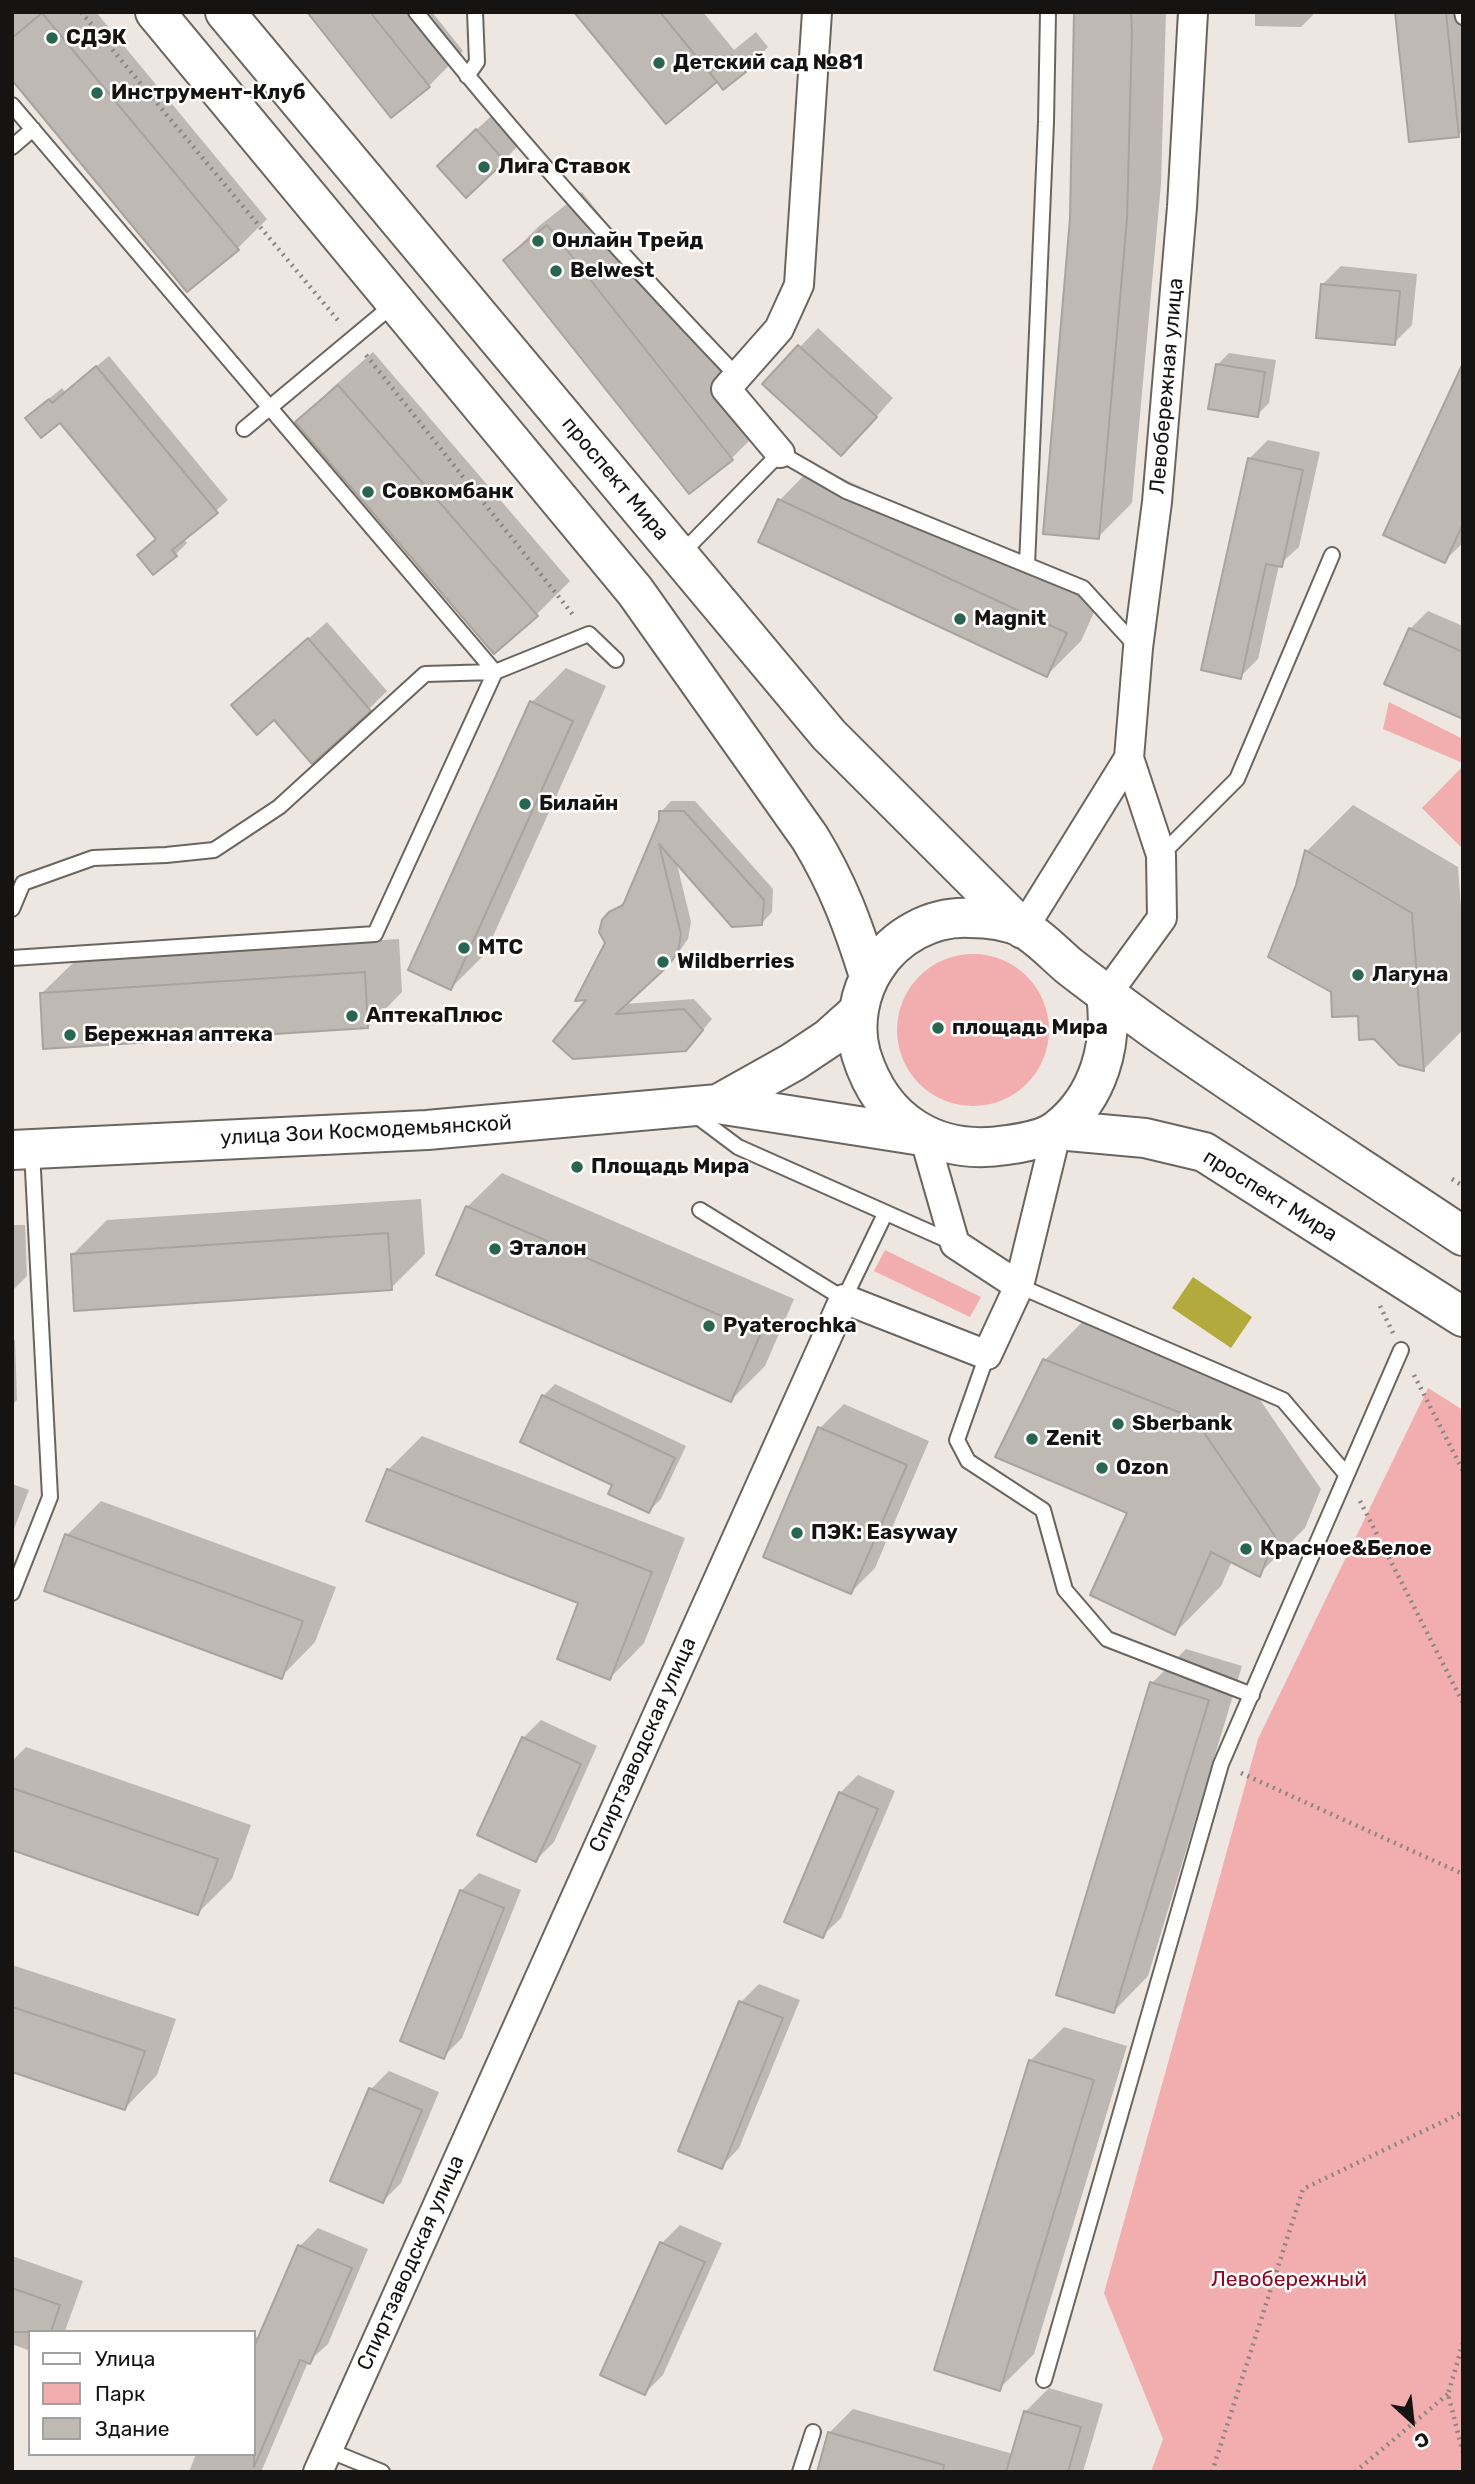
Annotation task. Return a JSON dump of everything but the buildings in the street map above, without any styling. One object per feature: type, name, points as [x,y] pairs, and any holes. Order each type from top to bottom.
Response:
[{"type":"main road","points":[[155,12],[635,591],[810,838],[831,871],[844,902],[864,994],[860,1048],[873,1082],[892,1110],[924,1136],[943,1143],[991,1148],[1015,1144],[1057,1130],[1078,1107],[1102,1065],[1109,1018],[1106,995]]},
{"type":"main road","name":"проспект Мира","points":[[225,12],[829,735],[1023,929]]},
{"type":"main road","points":[[864,994],[890,948],[919,928],[936,922],[970,918],[1002,922],[1023,929],[1106,995],[1463,1236]]},
{"type":"main road","name":"улица Зои Космодемьянской","points":[[701,1105],[793,1062],[829,1038],[864,994]]},
{"type":"main road","name":"улица Зои Космодемьянской","points":[[22,1149],[427,1130],[701,1105],[924,1136]]},
{"type":"main road","name":"проспект Мира","points":[[1057,1130],[1145,1138],[1204,1152],[1463,1317]]},
{"type":"street","points":[[780,453],[726,388],[779,328],[799,285],[817,12]]},
{"type":"street","name":"Левобережная улица","points":[[1106,995],[1162,918],[1161,855],[1129,758],[1138,649],[1158,489],[1182,207],[1193,12]]},
{"type":"street","name":"Левобережная улица","points":[[1023,929],[1129,758]]},
{"type":"street","points":[[844,1299],[987,1355],[1019,1286],[1057,1130]]},
{"type":"street","points":[[924,1136],[955,1244],[1019,1286]]},
{"type":"street","name":"Спиртзаводская улица","points":[[323,2461],[844,1299]]},
{"type":"lane","points":[[416,12],[467,76],[644,279],[737,376]]},
{"type":"lane","points":[[467,76],[477,62],[475,12]]},
{"type":"lane","points":[[1027,565],[1046,122],[1048,12]]},
{"type":"lane","points":[[12,105],[495,671]]},
{"type":"lane","points":[[12,147],[33,129]]},
{"type":"lane","points":[[244,429],[396,302]]},
{"type":"lane","points":[[679,556],[780,453],[845,491],[1083,588],[1138,649]]},
{"type":"lane","points":[[1161,855],[1237,779],[1332,555]]},
{"type":"lane","points":[[12,909],[23,883],[93,858],[166,855],[214,849],[279,807],[425,674],[495,671],[589,634],[616,660]]},
{"type":"lane","points":[[12,958],[375,934],[495,671]]},
{"type":"lane","points":[[701,1105],[738,1147],[955,1244]]},
{"type":"lane","points":[[12,1593],[50,1497],[22,1149]]},
{"type":"lane","points":[[700,1210],[844,1299],[885,1214]]},
{"type":"lane","points":[[1019,1286],[1283,1400],[1346,1474]]},
{"type":"lane","points":[[1044,2380],[1221,1764],[1401,1350]]},
{"type":"lane","points":[[987,1355],[957,1440],[968,1461],[1043,1510],[1065,1590],[1107,1639],[1251,1695]]},
{"type":"lane","points":[[800,2472],[813,2432]]},
{"type":"lane","points":[[323,2461],[382,2472]]},
{"type":"path","points":[[1452,1179],[1463,1186]]},
{"type":"path","points":[[1375,1296],[1463,1471]]},
{"type":"path","points":[[1346,1474],[1463,1703]]},
{"type":"path","points":[[1221,1764],[1463,1874]]},
{"type":"path","points":[[1212,2472],[1303,2189],[1463,2112]]},
{"type":"path","points":[[1463,2343],[1448,2394],[1463,2453]]},
{"type":"path","points":[[1355,2472],[1448,2394]]},
{"type":"green space","points":[[1389,702],[1463,739],[1463,763],[1383,729]]},
{"type":"green space","points":[[1463,766],[1463,849],[1422,808]]},
{"type":"green space","points":[[973,954],[1002,959],[1027,976],[1044,1001],[1049,1030],[1044,1059],[1027,1084],[1002,1101],[973,1106],[944,1101],[919,1084],[902,1059],[897,1030],[902,1001],[919,976],[944,959]]},
{"type":"green space","points":[[885,1250],[981,1297],[970,1317],[874,1271]]},
{"type":"green space","name":"Левобережный","points":[[1428,1388],[1463,1410],[1463,2472],[1151,2472],[1163,2439],[1104,2293],[1258,1739]]},
{"type":"shaded area","points":[[1193,1277],[1252,1317],[1231,1348],[1172,1308]]},
{"type":"place","name":"СДЭК","points":[[52,38]]},
{"type":"place","name":"Детский сад №81","points":[[659,63]]},
{"type":"place","name":"Инструмент-Клуб","points":[[97,93]]},
{"type":"place","name":"Лига Ставок","points":[[484,167]]},
{"type":"place","name":"Онлайн Трейд","points":[[538,241]]},
{"type":"place","name":"Belwest","points":[[556,271]]},
{"type":"place","name":"Совкомбанк","points":[[368,492]]},
{"type":"place","name":"Magnit","points":[[960,619]]},
{"type":"place","name":"Билайн","points":[[525,804]]},
{"type":"place","name":"МТС","points":[[464,948]]},
{"type":"place","name":"Wildberries","points":[[663,962]]},
{"type":"place","name":"Лагуна","points":[[1358,975]]},
{"type":"place","name":"АптекаПлюс","points":[[352,1016]]},
{"type":"place","name":"площадь Мира","points":[[938,1028]]},
{"type":"place","name":"Бережная аптека","points":[[70,1035]]},
{"type":"place","name":"Площадь Мира","points":[[577,1167]]},
{"type":"place","name":"Эталон","points":[[495,1249]]},
{"type":"place","name":"Pyaterochka","points":[[709,1326]]},
{"type":"place","name":"Sberbank","points":[[1118,1424]]},
{"type":"place","name":"Zenit","points":[[1032,1439]]},
{"type":"place","name":"Ozon","points":[[1102,1468]]},
{"type":"place","name":"ПЭК: Easyway","points":[[797,1533]]},
{"type":"place","name":"Красное&Белое","points":[[1246,1549]]}]
